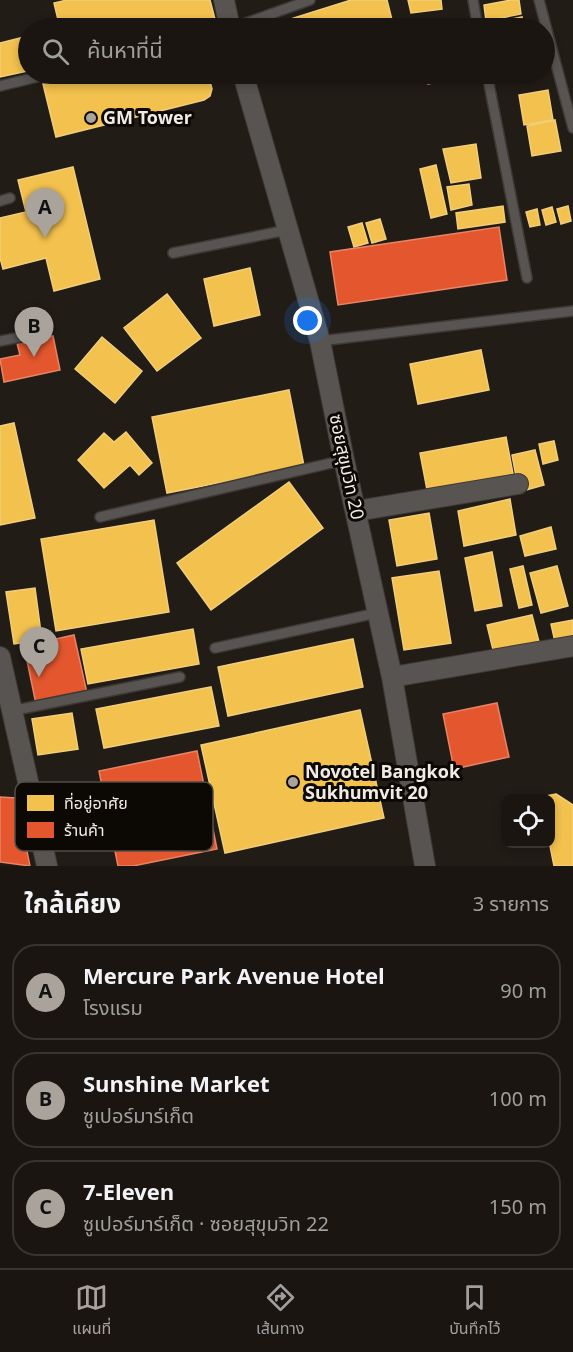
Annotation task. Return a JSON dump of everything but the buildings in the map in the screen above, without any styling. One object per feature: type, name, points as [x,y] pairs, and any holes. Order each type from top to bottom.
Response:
[{"type":"street","points":[[224,0],[228,18]]},
{"type":"street","name":"ซอยสุขุมวิท 20","points":[[246,84],[320,340],[392,677],[425,866]]},
{"type":"street","points":[[356,511],[518,484]]},
{"type":"street","points":[[392,677],[573,646]]},
{"type":"street","points":[[0,657],[27,782]]},
{"type":"street","points":[[44,851],[47,866]]},
{"type":"lane","points":[[259,18],[310,0]]},
{"type":"lane","points":[[472,0],[476,18]]},
{"type":"lane","points":[[539,0],[544,18]]},
{"type":"lane","points":[[555,60],[573,128]]},
{"type":"lane","points":[[0,86],[18,82]]},
{"type":"lane","points":[[489,84],[527,278]]},
{"type":"lane","points":[[173,253],[287,230]]},
{"type":"lane","points":[[320,340],[573,311]]},
{"type":"lane","points":[[0,341],[41,333]]},
{"type":"lane","points":[[100,517],[344,460]]},
{"type":"lane","points":[[215,648],[377,613]]},
{"type":"lane","points":[[11,711],[180,677]]},
{"type":"place","name":"GM Tower","points":[[91,118]]},
{"type":"place","name":"Mercure Park Avenue Hotel","points":[[45,238]]},
{"type":"place","name":"Sunshine Market","points":[[34,357]]},
{"type":"place","name":"7-Eleven","points":[[39,677]]},
{"type":"place","name":"Novotel Bangkok Sukhumvit 20","points":[[293,782]]}]
